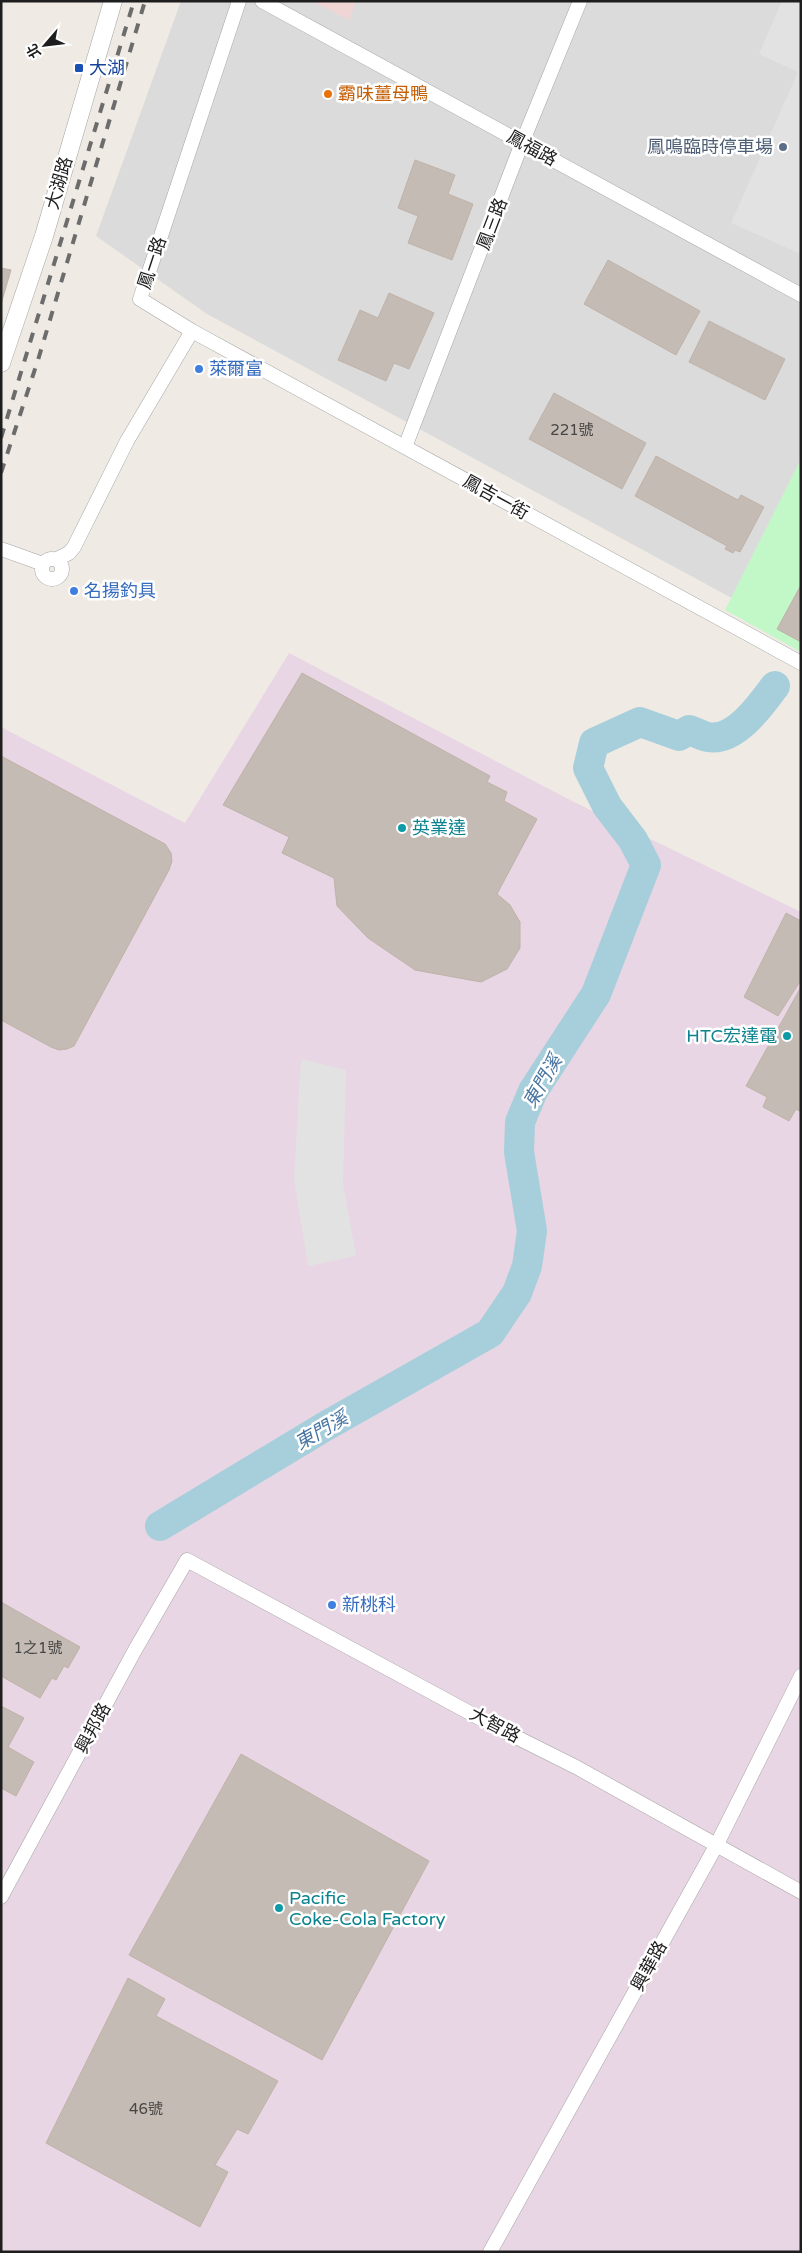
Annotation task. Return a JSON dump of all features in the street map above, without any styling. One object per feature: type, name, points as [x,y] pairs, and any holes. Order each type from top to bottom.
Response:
[{"type":"street","name":"大湖路","points":[[1,363],[44,236],[113,1]]},
{"type":"street","name":"鳳一路","points":[[192,331],[140,299],[239,1]]},
{"type":"street","name":"鳳福路","points":[[262,1],[801,295]]},
{"type":"street","name":"鳳三路","points":[[406,447],[522,143],[580,1]]},
{"type":"street","name":"鳳吉一街","points":[[192,331],[801,663]]},
{"type":"street","points":[[1,549],[43,564],[42,570],[45,576],[51,579],[57,578],[62,570],[61,564],[57,559],[69,553],[74,547],[127,441],[192,331]]},
{"type":"street","name":"大智路","points":[[188,1560],[496,1727],[576,1767],[801,1892]]},
{"type":"street","name":"興邦路","points":[[1,1897],[135,1650],[188,1560]]},
{"type":"street","name":"興華路","points":[[490,2252],[716,1846],[801,1676]]},
{"type":"shaded area","points":[[181,1],[801,1],[801,597],[787,628],[207,314],[96,236]]},
{"type":"shaded area","points":[[312,1],[356,1],[349,20]]},
{"type":"shaded area","name":"鳳鳴臨時停車場","points":[[782,1],[801,1],[801,254],[731,223],[798,72],[759,54]]},
{"type":"shaded area","points":[[289,653],[572,801],[801,912],[801,2252],[1,2252],[1,727],[185,823]]},
{"type":"shaded area","points":[[301,1059],[346,1070],[343,1184],[356,1256],[308,1266],[294,1179]]},
{"type":"green space","points":[[801,459],[801,652],[725,610]]},
{"type":"building","points":[[415,160],[455,175],[448,194],[473,204],[452,260],[408,243],[418,216],[398,208]]},
{"type":"building","points":[[608,260],[700,311],[676,355],[584,304]]},
{"type":"building","points":[[1,268],[11,270],[1,304]]},
{"type":"building","points":[[389,293],[434,313],[409,369],[394,363],[386,381],[338,360],[360,310],[378,318]]},
{"type":"building","points":[[709,321],[785,359],[765,400],[689,362]]},
{"type":"building","points":[[554,393],[646,443],[622,489],[529,439]]},
{"type":"building","points":[[656,456],[738,500],[741,495],[764,507],[740,552],[735,550],[733,553],[725,549],[727,546],[635,496]]},
{"type":"building","points":[[801,585],[801,642],[777,629]]},
{"type":"building","name":"英業達","points":[[302,673],[490,776],[487,782],[507,792],[504,801],[537,819],[497,894],[510,905],[520,922],[520,948],[507,969],[481,982],[415,970],[368,938],[337,906],[334,878],[282,853],[289,837],[223,805]]},
{"type":"building","points":[[1,756],[165,844],[171,853],[172,861],[169,870],[74,1046],[67,1049],[59,1050],[51,1047],[1,1020]]},
{"type":"building","name":"HTC宏達電","points":[[786,913],[801,921],[801,980],[778,1016],[744,997]]},
{"type":"building","name":"HTC宏達電","points":[[801,987],[801,1112],[796,1109],[789,1121],[763,1107],[767,1097],[746,1086]]},
{"type":"building","points":[[1,1602],[80,1647],[68,1668],[64,1666],[56,1680],[52,1678],[40,1698],[1,1676]]},
{"type":"building","points":[[1,1706],[24,1718],[8,1747],[34,1762],[16,1796],[1,1788]]},
{"type":"building","name":"Pacific Coke-Cola Factory","points":[[241,1754],[429,1861],[322,2060],[129,1955]]},
{"type":"building","points":[[128,1978],[165,1999],[156,2016],[278,2081],[248,2134],[237,2129],[215,2165],[228,2172],[200,2227],[46,2143]]},
{"type":"waterway","name":"東門溪","points":[[160,1526],[324,1427],[490,1333],[517,1293],[527,1266],[532,1231],[519,1152],[520,1122],[533,1091],[596,994],[646,865],[633,840],[607,806],[588,768],[594,743],[640,722],[679,736],[689,730],[708,737],[728,734],[755,712],[775,686]]},
{"type":"railway","points":[[1,438],[134,1]]},
{"type":"railway","points":[[1,473],[38,360],[145,1]]},
{"type":"place","name":"大湖","points":[[79,68]]},
{"type":"place","name":"霸味薑母鴨","points":[[328,94]]},
{"type":"place","name":"鳳鳴臨時停車場","points":[[783,147]]},
{"type":"place","name":"萊爾富","points":[[199,369]]},
{"type":"place","name":"名揚釣具","points":[[74,591]]},
{"type":"place","name":"英業達","points":[[402,828]]},
{"type":"place","name":"HTC宏達電","points":[[787,1036]]},
{"type":"place","name":"新桃科","points":[[332,1605]]},
{"type":"place","name":"Pacific Coke-Cola Factory","points":[[279,1908]]}]
